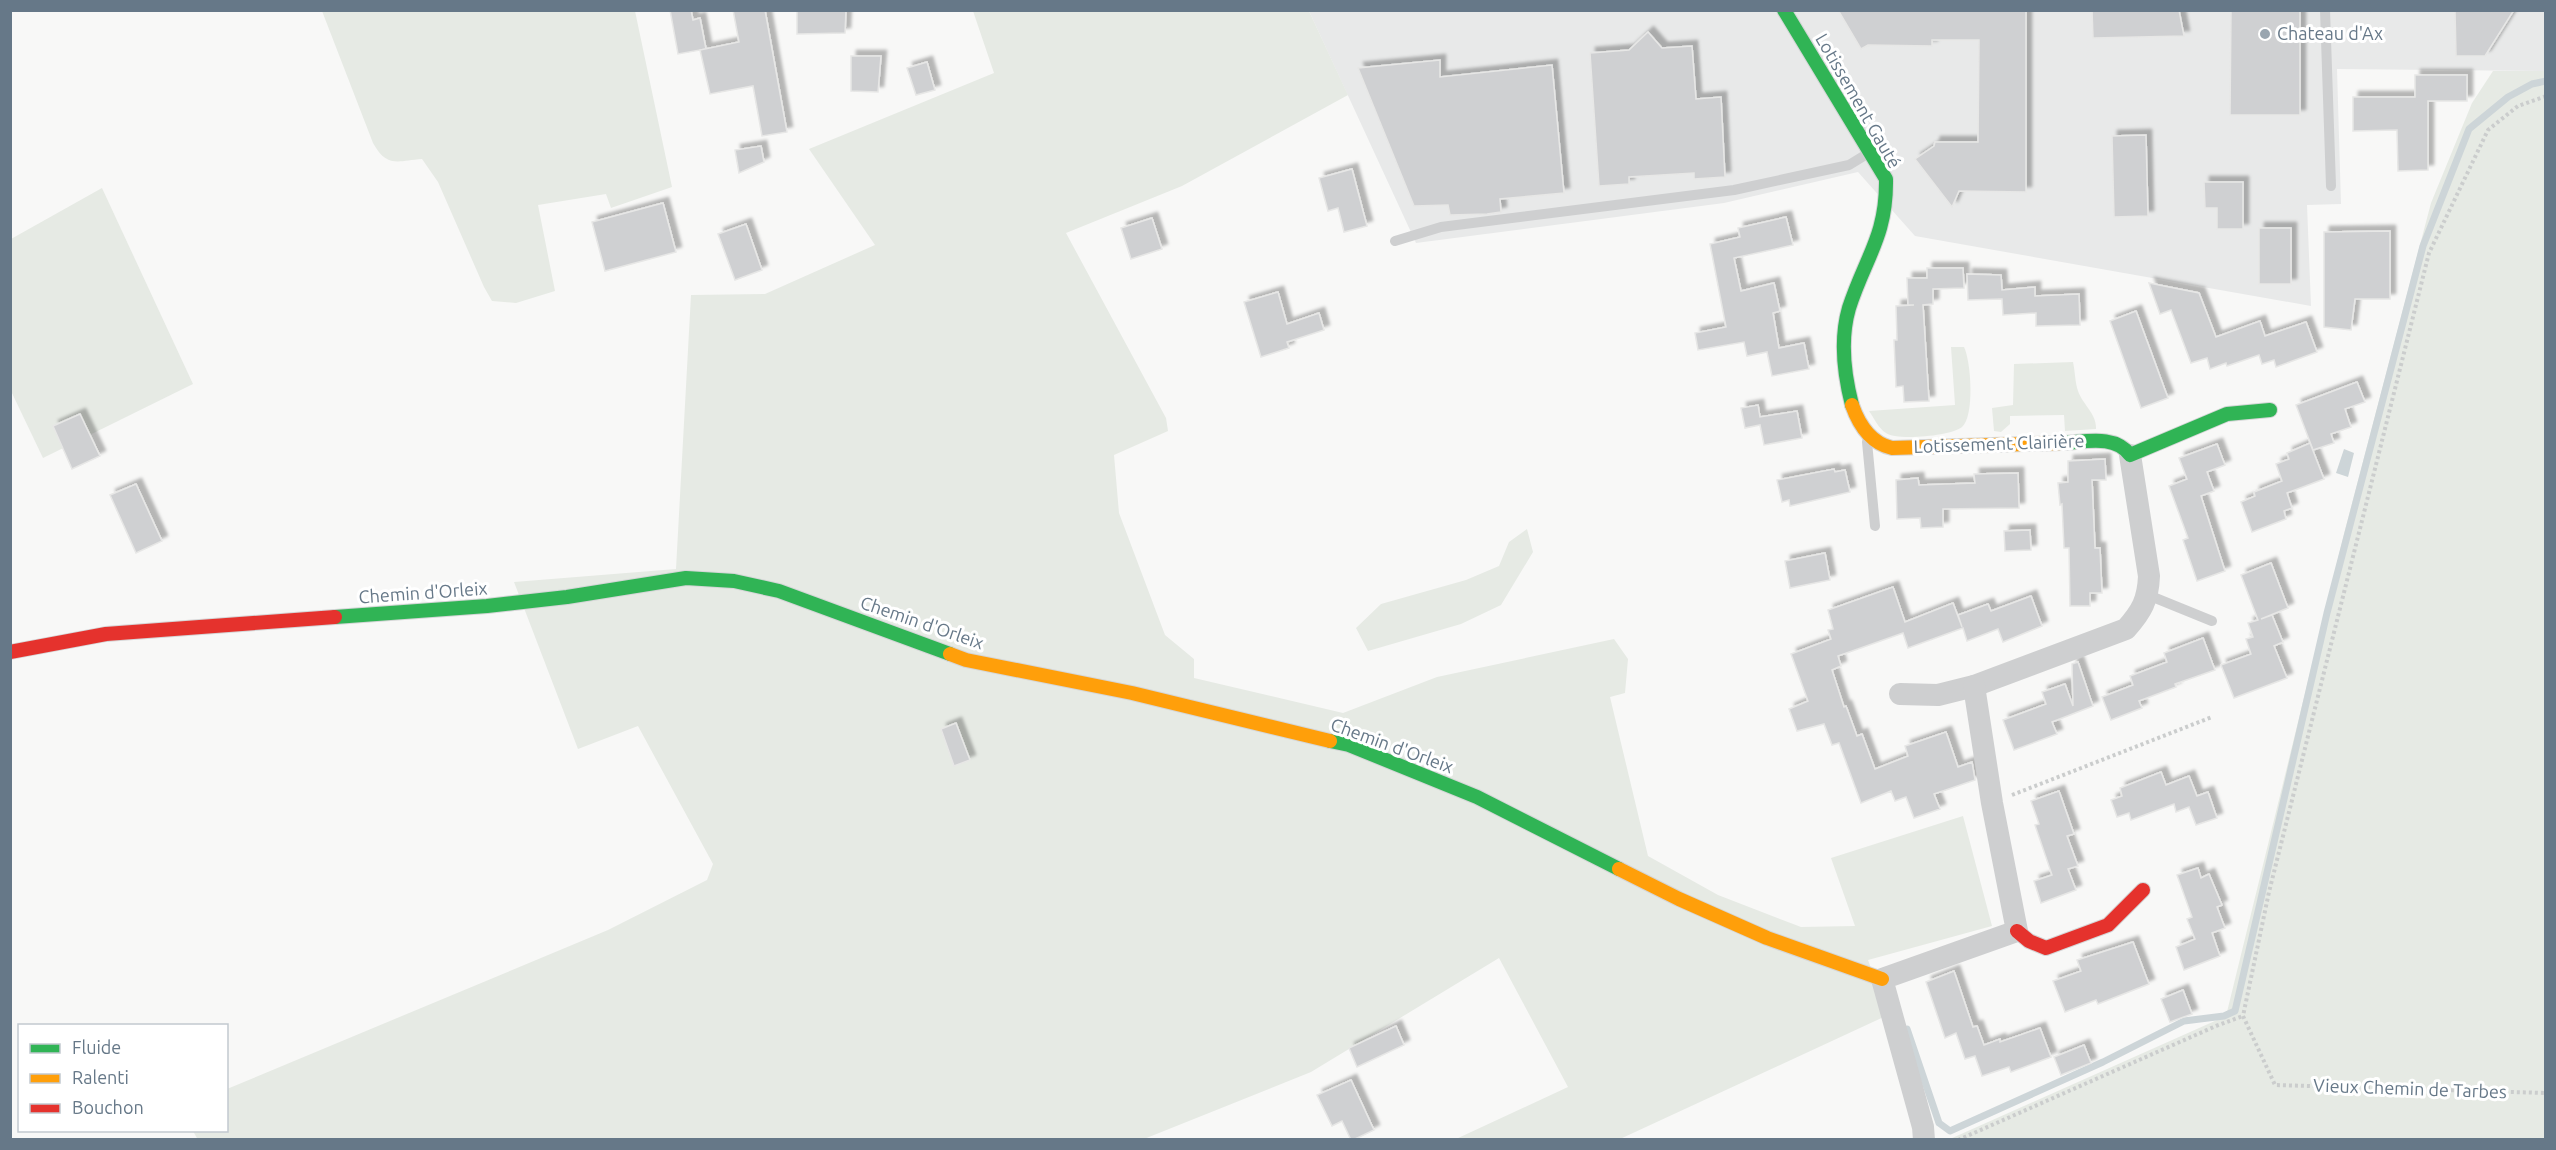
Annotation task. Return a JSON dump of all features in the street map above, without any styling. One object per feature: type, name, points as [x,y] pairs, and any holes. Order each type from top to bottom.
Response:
[{"type":"street","name":"Lotissement Gauté","points":[[1784,10],[1886,179],[1886,211],[1849,311],[1843,359],[1850,402],[1857,420],[1866,433]]},
{"type":"street","points":[[1900,694],[1938,695],[1974,686],[2126,629],[2138,616],[2148,596],[2149,576],[2130,455],[2227,414],[2270,410]]},
{"type":"street","name":"Lotissement Clairière","points":[[1866,433],[1887,447],[1982,447],[2110,441],[2123,445],[2130,455]]},
{"type":"street","name":"Chemin d'Orleix","points":[[10,652],[106,634],[487,606],[567,597],[686,578],[734,581],[779,591],[966,660],[1132,693],[1349,745],[1477,797],[1679,899],[1767,938],[1882,979]]},
{"type":"street","points":[[1974,686],[1992,803],[2017,931],[2029,941],[2046,948],[2108,925],[2143,890]]},
{"type":"street","points":[[1924,1140],[1923,1127],[1882,979],[2017,931]]},
{"type":"lane","points":[[2325,10],[2331,186]]},
{"type":"lane","points":[[1395,241],[1441,227],[1734,190],[1849,165],[1869,152]]},
{"type":"lane","name":"Lotissement Gauté","points":[[1866,433],[1875,526]]},
{"type":"lane","points":[[2148,596],[2212,621]]},
{"type":"path","points":[[1958,1140],[2243,1016],[2270,892],[2429,253],[2488,130],[2518,106],[2546,96]]},
{"type":"path","points":[[1992,803],[2212,717]]},
{"type":"path","name":"Vieux Chemin de Tarbes","points":[[2243,1016],[2275,1085],[2546,1093]]},
{"type":"shaded area","points":[[2545,10],[2546,71],[2337,69],[2341,204],[2307,205],[2311,306],[1915,236],[1858,172],[1724,203],[1416,243],[1309,11]]},
{"type":"shaded area","points":[[322,11],[635,11],[672,187],[611,208],[606,194],[538,205],[555,291],[516,303],[492,301],[438,182],[422,159],[388,160],[373,143]]},
{"type":"shaded area","points":[[973,11],[1309,11],[1348,95],[1182,186],[1066,233],[1166,418],[1168,431],[1114,455],[1119,513],[1165,635],[1194,659],[1194,678],[1343,713],[1437,677],[1614,639],[1628,659],[1625,693],[1610,697],[1648,856],[1718,895],[1801,927],[1855,926],[1831,858],[1963,816],[1992,926],[1868,960],[1888,1015],[1620,1139],[1456,1139],[1568,1087],[1499,958],[1311,1072],[1144,1139],[198,1140],[194,1132],[228,1132],[228,1089],[608,930],[707,880],[713,864],[638,726],[578,749],[514,582],[676,569],[691,295],[765,294],[875,245],[809,149],[994,73]]},
{"type":"shaded area","points":[[2493,71],[2546,71],[2545,1139],[1950,1139],[2226,1016],[2345,530],[2431,203],[2472,103]]},
{"type":"shaded area","points":[[102,188],[193,384],[43,458],[11,391],[11,239]]},
{"type":"shaded area","points":[[1951,347],[1964,347],[1968,364],[1969,412],[1962,427],[1947,433],[1924,436],[1901,437],[1883,431],[1869,411],[1955,405]]},
{"type":"shaded area","points":[[2073,362],[2078,391],[2092,414],[2096,429],[2065,431],[2064,415],[2010,416],[2010,424],[2001,432],[1994,431],[1992,408],[2013,405],[2014,364]]},
{"type":"shaded area","points":[[2344,449],[2354,453],[2348,477],[2336,473]]},
{"type":"shaded area","points":[[1527,529],[1533,552],[1501,605],[1461,624],[1368,651],[1356,628],[1381,604],[1466,580],[1499,566],[1509,542]]},
{"type":"building","points":[[670,10],[691,10],[693,20],[700,18],[706,49],[678,54]]},
{"type":"building","points":[[733,10],[765,10],[787,132],[762,136],[753,86],[710,94],[700,50],[739,42]]},
{"type":"building","points":[[797,10],[846,10],[845,33],[797,34]]},
{"type":"building","points":[[1838,10],[2026,10],[2026,192],[1959,191],[1952,207],[1915,159],[1934,146],[1935,142],[1978,142],[1979,40],[1932,40],[1932,46],[1868,45],[1861,49]]},
{"type":"building","points":[[2092,10],[2179,10],[2184,36],[2093,38]]},
{"type":"building","points":[[2231,10],[2300,10],[2300,115],[2230,115]]},
{"type":"building","points":[[2455,10],[2514,10],[2485,56],[2456,56]]},
{"type":"building","points":[[1648,32],[1662,48],[1692,46],[1696,99],[1721,97],[1725,177],[1694,179],[1694,173],[1629,177],[1629,184],[1599,186],[1590,53],[1629,50]]},
{"type":"building","points":[[851,56],[881,56],[878,92],[851,91]]},
{"type":"building","points":[[1440,60],[1440,77],[1552,65],[1564,193],[1500,199],[1501,212],[1487,214],[1450,215],[1448,205],[1414,206],[1358,68]]},
{"type":"building","points":[[927,62],[935,90],[916,95],[907,68]]},
{"type":"building","points":[[2415,75],[2467,75],[2467,101],[2428,101],[2428,170],[2398,171],[2397,130],[2353,131],[2353,97],[2415,97]]},
{"type":"building","points":[[2146,135],[2148,216],[2114,217],[2112,136]]},
{"type":"building","points":[[761,146],[764,162],[739,173],[735,150]]},
{"type":"building","points":[[1352,169],[1367,226],[1344,232],[1338,208],[1328,211],[1319,178]]},
{"type":"building","points":[[2204,182],[2243,182],[2243,229],[2217,229],[2217,208],[2205,208]]},
{"type":"building","points":[[663,203],[676,252],[605,271],[592,222]]},
{"type":"building","points":[[1786,217],[1793,245],[1734,258],[1741,291],[1774,283],[1780,311],[1773,313],[1779,348],[1804,343],[1809,369],[1772,376],[1767,352],[1747,356],[1744,342],[1698,350],[1695,333],[1726,327],[1710,244],[1740,237],[1738,228]]},
{"type":"building","points":[[1152,218],[1162,249],[1131,259],[1121,228]]},
{"type":"building","points":[[746,224],[762,270],[735,280],[718,234]]},
{"type":"building","points":[[2259,228],[2291,228],[2291,284],[2259,284]]},
{"type":"building","points":[[2390,231],[2390,299],[2355,299],[2351,330],[2324,327],[2324,232]]},
{"type":"building","points":[[1927,268],[1963,268],[1964,288],[1933,289],[1933,304],[1923,305],[1929,401],[1904,402],[1903,386],[1896,387],[1894,340],[1897,340],[1896,306],[1914,305],[1908,305],[1907,278],[1927,278]]},
{"type":"building","points":[[1967,274],[2001,275],[2002,290],[2035,287],[2035,296],[2079,294],[2080,325],[2036,326],[2036,313],[2003,315],[2002,299],[1968,300]]},
{"type":"building","points":[[2149,283],[2199,293],[2216,337],[2260,321],[2265,336],[2306,322],[2317,352],[2276,367],[2274,360],[2262,364],[2259,355],[2210,369],[2207,358],[2191,363],[2171,310],[2160,314]]},
{"type":"building","points":[[1278,292],[1287,324],[1319,313],[1324,330],[1287,342],[1289,348],[1261,357],[1244,302]]},
{"type":"building","points":[[2136,311],[2168,398],[2141,408],[2110,321]]},
{"type":"building","points":[[2357,382],[2365,402],[2345,409],[2351,427],[2331,434],[2334,443],[2313,450],[2296,405]]},
{"type":"building","points":[[1758,405],[1760,417],[1797,411],[1802,438],[1764,445],[1760,425],[1745,428],[1741,408]]},
{"type":"building","points":[[80,414],[100,456],[72,469],[53,426]]},
{"type":"building","points":[[2310,443],[2324,479],[2287,493],[2292,508],[2284,511],[2286,519],[2252,532],[2241,502],[2255,496],[2254,492],[2282,481],[2276,464],[2289,459],[2287,453]]},
{"type":"building","points":[[2217,444],[2225,465],[2207,472],[2214,491],[2201,496],[2225,571],[2197,581],[2183,540],[2188,538],[2169,486],[2187,479],[2179,458]]},
{"type":"building","points":[[2105,459],[2106,480],[2092,480],[2095,548],[2100,548],[2102,593],[2090,593],[2090,606],[2070,606],[2069,548],[2064,548],[2062,504],[2060,505],[2058,483],[2068,482],[2068,461]]},
{"type":"building","points":[[1834,469],[1835,472],[1845,470],[1850,492],[1790,506],[1789,500],[1782,502],[1777,480]]},
{"type":"building","points":[[2018,473],[2019,508],[1943,509],[1943,527],[1921,528],[1920,518],[1897,519],[1896,480],[1918,478],[1919,485],[1975,483],[1974,474]]},
{"type":"building","points":[[136,484],[162,541],[136,553],[110,495]]},
{"type":"building","points":[[2030,530],[2031,550],[2005,551],[2004,531]]},
{"type":"building","points":[[1825,553],[1830,580],[1790,588],[1785,561]]},
{"type":"building","points":[[2271,563],[2288,608],[2261,619],[2272,615],[2283,642],[2274,646],[2287,678],[2234,698],[2221,665],[2251,654],[2246,639],[2253,637],[2248,623],[2258,620],[2241,575]]},
{"type":"building","points":[[1893,587],[1905,622],[1953,603],[1962,627],[1958,615],[1988,604],[1991,611],[2031,596],[2042,626],[2003,642],[1998,629],[1967,641],[1963,628],[1908,648],[1903,633],[1838,656],[1841,666],[1832,670],[1844,707],[1846,706],[1857,736],[1862,734],[1875,769],[1908,756],[1905,746],[1946,732],[1958,767],[1972,762],[1975,780],[1934,794],[1940,809],[1914,818],[1906,797],[1895,801],[1891,791],[1861,803],[1839,743],[1832,745],[1824,724],[1797,731],[1789,709],[1808,701],[1791,654],[1831,639],[1828,630],[1833,629],[1828,610]]},
{"type":"building","points":[[2203,638],[2215,670],[2175,684],[2176,687],[2139,701],[2142,708],[2111,720],[2102,697],[2133,685],[2130,676],[2167,662],[2164,653]]},
{"type":"building","points":[[2078,662],[2093,706],[2052,722],[2057,734],[2014,750],[2003,720],[2046,704],[2042,692],[2065,684],[2073,706],[2072,664]]},
{"type":"building","points":[[956,723],[970,760],[954,766],[941,729]]},
{"type":"building","points":[[2161,772],[2166,785],[2189,776],[2197,796],[2208,792],[2217,818],[2196,825],[2189,807],[2176,812],[2174,804],[2131,820],[2129,813],[2117,817],[2111,800],[2122,796],[2120,788]]},
{"type":"building","points":[[2059,791],[2074,834],[2067,836],[2078,866],[2068,869],[2076,890],[2041,903],[2034,881],[2052,875],[2035,825],[2039,824],[2031,801]]},
{"type":"building","points":[[2198,868],[2201,878],[2209,874],[2222,905],[2217,907],[2225,928],[2212,933],[2220,956],[2184,970],[2176,947],[2195,939],[2187,919],[2192,917],[2177,875]]},
{"type":"building","points":[[2133,942],[2149,984],[2098,1004],[2096,1000],[2065,1012],[2053,981],[2081,971],[2077,960]]},
{"type":"building","points":[[1954,971],[1973,1027],[1977,1026],[1984,1045],[2040,1028],[2051,1057],[2011,1072],[2009,1067],[1982,1076],[1975,1056],[1965,1059],[1956,1033],[1945,1038],[1926,982]]},
{"type":"building","points":[[2183,990],[2192,1014],[2170,1022],[2161,999]]},
{"type":"building","points":[[1396,1026],[1404,1045],[1357,1067],[1349,1048]]},
{"type":"building","points":[[2084,1045],[2091,1063],[2061,1075],[2054,1057]]},
{"type":"building","points":[[1351,1080],[1374,1130],[1353,1140],[1342,1121],[1332,1126],[1317,1095]]},
{"type":"waterway","points":[[1907,1029],[1939,1123],[1950,1131],[2103,1062],[2184,1021],[2224,1016],[2235,1011],[2327,613],[2423,246],[2469,129],[2508,97],[2532,84],[2546,81]]},
{"type":"traffic: fast","points":[[1784,10],[1886,179],[1883,216],[1879,232],[1855,290],[1846,320],[1844,356],[1852,405]]},
{"type":"traffic: fast","points":[[2062,443],[2108,442],[2124,448],[2130,455],[2227,414],[2270,410]]},
{"type":"traffic: fast","points":[[335,617],[487,606],[567,597],[686,578],[734,581],[779,591],[950,654]]},
{"type":"traffic: fast","points":[[1330,741],[1349,745],[1477,797],[1619,869]]},
{"type":"traffic: slow","points":[[1852,405],[1866,432],[1877,442],[1892,448],[2062,443]]},
{"type":"traffic: slow","points":[[950,654],[966,660],[1132,693],[1330,741]]},
{"type":"traffic: slow","points":[[1619,869],[1679,899],[1767,938],[1882,979]]},
{"type":"traffic: jam","points":[[10,652],[106,634],[335,617]]},
{"type":"traffic: jam","points":[[2017,931],[2029,941],[2046,948],[2108,925],[2143,890]]},
{"type":"place","name":"Chateau d'Ax","points":[[2265,34]]}]
